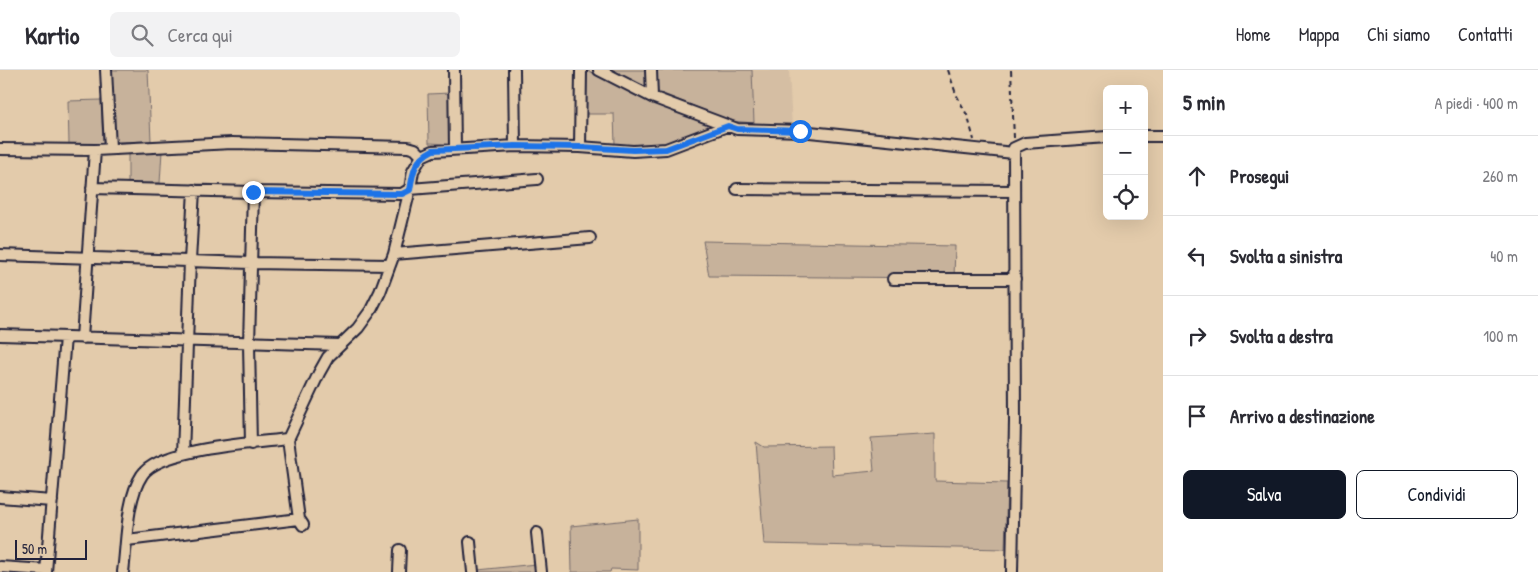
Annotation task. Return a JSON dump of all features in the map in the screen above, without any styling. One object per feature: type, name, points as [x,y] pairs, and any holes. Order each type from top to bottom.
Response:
[{"type":"street","points":[[106,70],[110,148]]},
{"type":"street","points":[[454,70],[455,149]]},
{"type":"street","points":[[514,70],[515,146]]},
{"type":"street","points":[[580,147],[581,70]]},
{"type":"street","points":[[599,70],[652,97],[737,129],[800,131],[976,149],[1014,150],[1025,143],[1103,137]]},
{"type":"street","points":[[651,70],[652,97]]},
{"type":"street","points":[[127,540],[301,522],[288,439],[328,357],[365,319],[380,292],[394,254],[413,171],[422,156],[433,150],[515,146],[633,150],[666,149],[728,126]]},
{"type":"street","points":[[1148,136],[1163,136]]},
{"type":"street","points":[[0,149],[95,150],[241,143],[408,148],[415,149],[422,156]]},
{"type":"street","points":[[82,338],[95,150]]},
{"type":"street","points":[[1012,572],[1015,421],[1014,150]]},
{"type":"street","points":[[92,188],[402,194],[410,190],[537,179]]},
{"type":"street","points":[[737,189],[1014,191]]},
{"type":"street","points":[[183,454],[194,190]]},
{"type":"street","points":[[251,444],[249,344],[253,192]]},
{"type":"street","points":[[394,254],[590,238]]},
{"type":"street","points":[[0,255],[251,263],[390,265]]},
{"type":"street","points":[[893,279],[1014,280]]},
{"type":"street","points":[[0,335],[339,346]]},
{"type":"street","points":[[0,567],[46,571],[65,337]]},
{"type":"street","points":[[123,572],[131,502],[141,475],[147,468],[199,450],[288,439]]},
{"type":"street","points":[[0,497],[52,501]]},
{"type":"street","points":[[537,534],[541,572]]},
{"type":"street","points":[[470,542],[473,572]]},
{"type":"street","points":[[399,572],[400,550]]},
{"type":"path","points":[[948,70],[956,94],[968,117],[976,149]]},
{"type":"path","points":[[1011,70],[1014,150]]},
{"type":"shaded area","points":[[112,70],[148,70],[151,141],[114,142]]},
{"type":"shaded area","points":[[611,70],[647,70],[648,86],[646,87]]},
{"type":"shaded area","points":[[655,70],[752,70],[754,123],[731,121],[656,91]]},
{"type":"shaded area","points":[[752,70],[789,70],[792,129],[754,128]]},
{"type":"shaded area","points":[[589,71],[648,100],[709,124],[709,128],[671,142],[649,146],[615,145],[614,114],[586,114],[586,74]]},
{"type":"shaded area","points":[[450,93],[451,144],[429,143],[428,94]]},
{"type":"shaded area","points":[[101,100],[103,144],[69,144],[68,101]]},
{"type":"shaded area","points":[[162,151],[160,183],[128,184],[128,153]]},
{"type":"shaded area","points":[[703,241],[955,246],[954,278],[709,276]]},
{"type":"shaded area","points":[[935,434],[935,481],[1007,483],[1005,549],[764,544],[756,442],[764,447],[831,446],[832,475],[874,471],[871,438]]},
{"type":"shaded area","points":[[638,519],[638,570],[611,569],[610,572],[572,572],[571,526]]},
{"type":"shaded area","points":[[536,564],[537,572],[478,572],[478,570]]},
{"type":"route","points":[[253,192],[402,194],[410,190],[413,171],[422,156],[433,150],[515,146],[633,150],[666,149],[728,126],[737,129],[800,131]]}]
